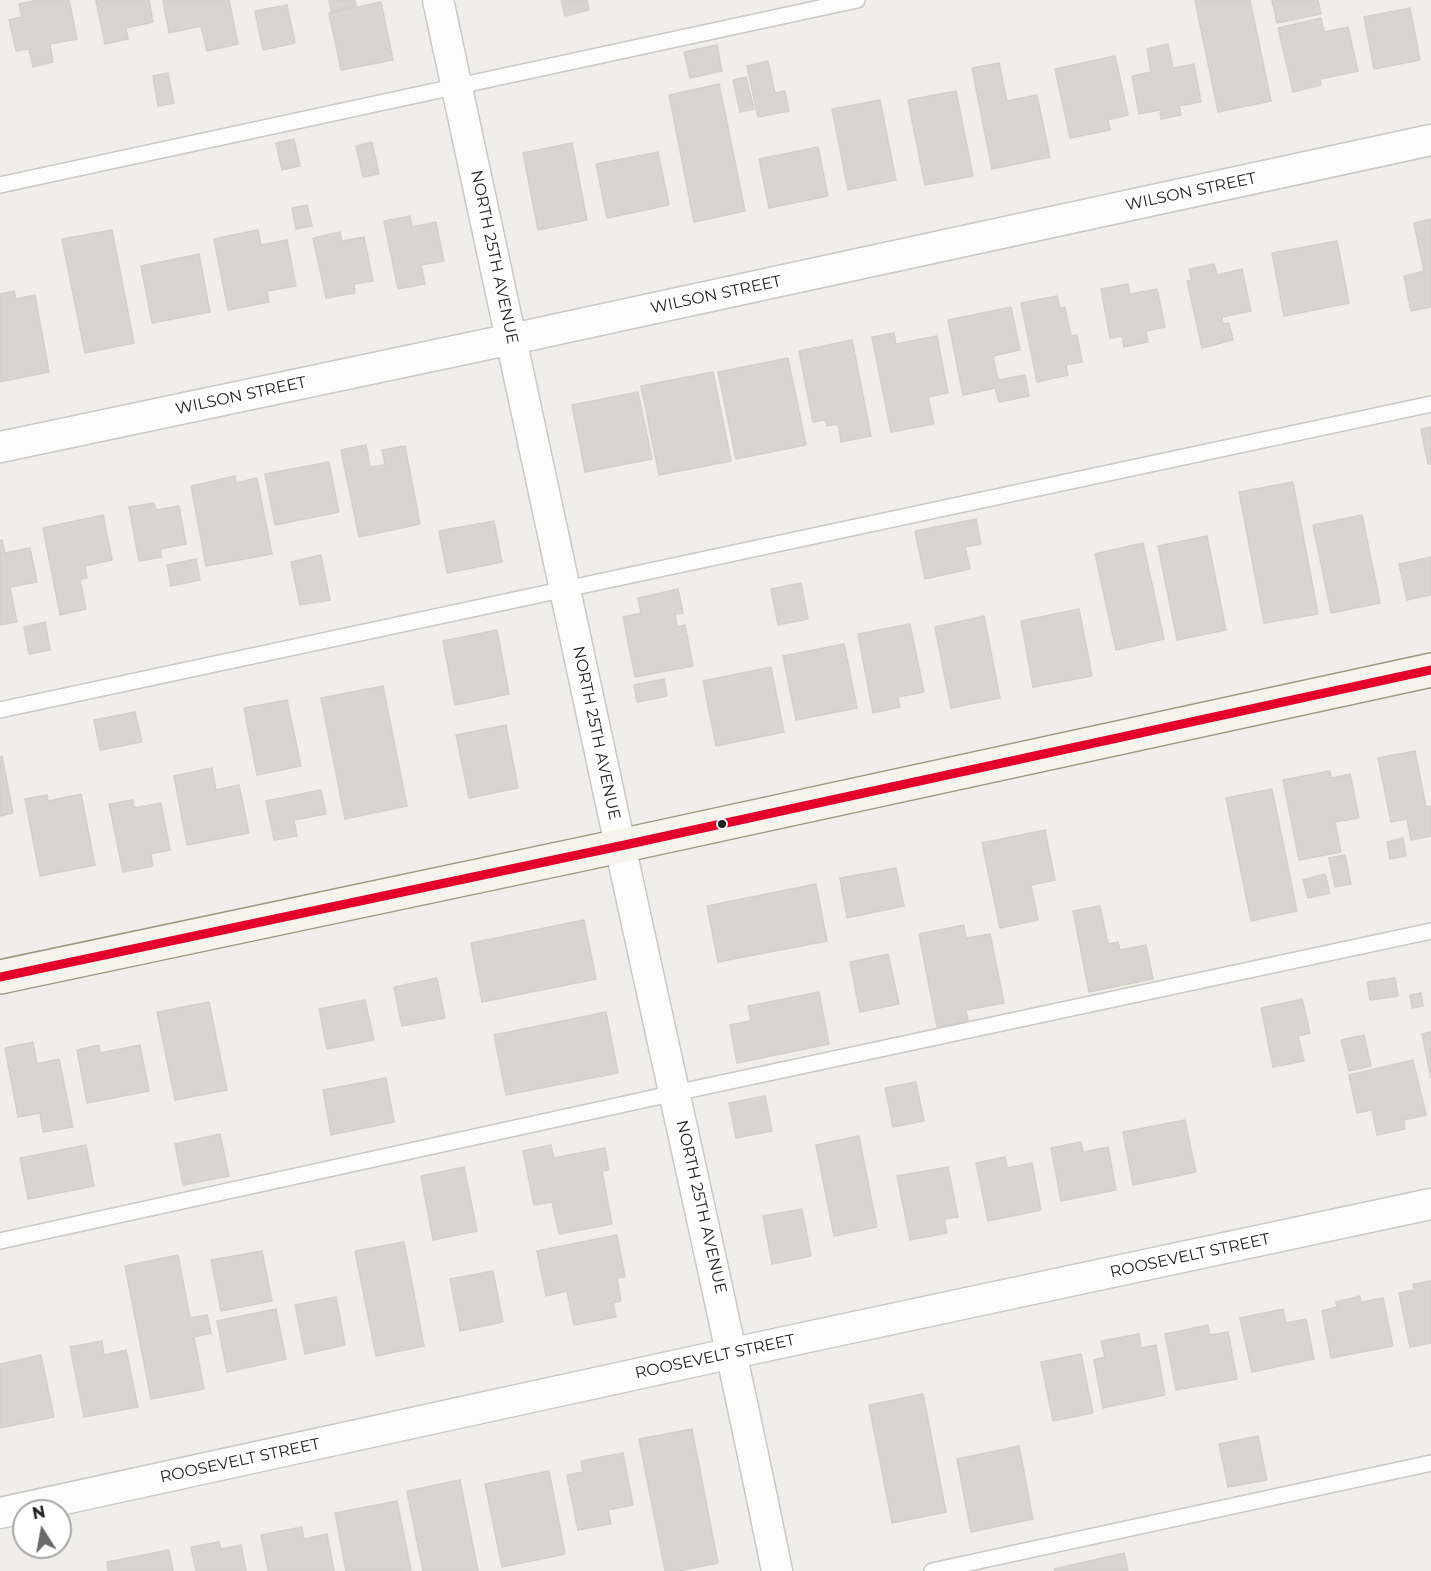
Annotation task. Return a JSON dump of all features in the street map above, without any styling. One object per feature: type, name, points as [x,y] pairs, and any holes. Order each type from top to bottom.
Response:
[{"type":"street","name":"NORTH 25TH AVENUE","points":[[438,0],[620,846],[733,1353],[777,1571]]},
{"type":"street","name":"WILSON STREET","points":[[0,447],[512,339],[1431,140]]},
{"type":"street","points":[[0,977],[620,846],[1431,670]]},
{"type":"street","name":"ROOSEVELT STREET","points":[[0,1513],[1431,1204]]},
{"type":"lane","points":[[0,185],[857,0]]},
{"type":"lane","points":[[0,710],[1431,404]]},
{"type":"lane","points":[[0,1241],[1431,931]]},
{"type":"lane","points":[[932,1571],[1431,1462]]},
{"type":"building","points":[[38,0],[69,0],[77,39],[50,44],[53,62],[33,67],[29,49],[16,51],[9,20],[22,17],[19,4]]},
{"type":"building","points":[[96,0],[149,0],[153,22],[126,28],[128,39],[105,44]]},
{"type":"building","points":[[229,0],[238,44],[207,51],[201,26],[169,33],[163,1]]},
{"type":"building","points":[[329,0],[355,0],[356,6],[331,11]]},
{"type":"building","points":[[561,0],[587,0],[589,10],[565,16]]},
{"type":"building","points":[[1195,0],[1250,0],[1271,101],[1218,112]]},
{"type":"building","points":[[1272,0],[1318,0],[1321,14],[1277,23]]},
{"type":"building","points":[[381,2],[393,60],[341,70],[329,13]]},
{"type":"building","points":[[287,5],[295,43],[263,50],[255,11]]},
{"type":"building","points":[[1410,8],[1420,60],[1374,69],[1364,17]]},
{"type":"building","points":[[1321,18],[1324,32],[1348,27],[1358,71],[1320,79],[1321,85],[1293,92],[1278,28]]},
{"type":"building","points":[[1168,44],[1173,68],[1194,64],[1201,102],[1179,106],[1181,115],[1161,119],[1160,110],[1139,114],[1132,76],[1151,72],[1147,49]]},
{"type":"building","points":[[717,45],[722,71],[690,78],[684,52]]},
{"type":"building","points":[[1115,56],[1128,115],[1108,120],[1110,130],[1070,138],[1055,69]]},
{"type":"building","points":[[768,61],[775,93],[785,91],[789,111],[758,117],[747,66]]},
{"type":"building","points":[[999,63],[1007,101],[1037,95],[1050,157],[992,169],[972,68]]},
{"type":"building","points":[[168,73],[174,103],[158,106],[153,76]]},
{"type":"building","points":[[746,77],[754,109],[740,112],[733,80]]},
{"type":"building","points":[[719,84],[745,211],[694,222],[669,95]]},
{"type":"building","points":[[956,91],[973,176],[925,185],[908,100]]},
{"type":"building","points":[[880,100],[896,180],[848,190],[832,109]]},
{"type":"building","points":[[294,139],[300,166],[282,170],[276,143]]},
{"type":"building","points":[[372,142],[379,174],[363,177],[356,146]]},
{"type":"building","points":[[572,143],[587,220],[538,230],[523,153]]},
{"type":"building","points":[[818,147],[828,196],[769,208],[759,159]]},
{"type":"building","points":[[658,152],[669,205],[607,218],[596,164]]},
{"type":"building","points":[[307,205],[312,226],[296,229],[292,208]]},
{"type":"building","points":[[410,216],[412,227],[436,222],[444,261],[421,265],[425,284],[398,289],[384,221]]},
{"type":"building","points":[[1431,219],[1431,307],[1411,311],[1404,276],[1424,271],[1414,223]]},
{"type":"building","points":[[112,230],[134,343],[85,353],[62,239]]},
{"type":"building","points":[[258,230],[261,245],[287,240],[296,286],[267,291],[269,302],[228,310],[214,239]]},
{"type":"building","points":[[340,232],[342,241],[364,237],[373,281],[354,284],[355,293],[326,298],[313,238]]},
{"type":"building","points":[[1337,241],[1349,303],[1284,316],[1272,253]]},
{"type":"building","points":[[199,254],[210,312],[152,323],[141,266]]},
{"type":"building","points":[[1214,264],[1217,275],[1242,269],[1251,311],[1222,317],[1223,324],[1229,323],[1233,340],[1202,348],[1187,281],[1192,280],[1189,269]]},
{"type":"building","points":[[1128,284],[1130,294],[1157,289],[1165,327],[1146,331],[1148,342],[1124,347],[1122,336],[1110,338],[1101,289]]},
{"type":"building","points":[[14,291],[16,299],[35,295],[49,372],[0,382],[0,294]]},
{"type":"building","points":[[1057,296],[1060,308],[1065,307],[1071,336],[1077,335],[1082,362],[1066,365],[1068,375],[1037,382],[1021,303]]},
{"type":"building","points":[[1011,307],[1020,350],[993,356],[998,380],[1025,375],[1029,396],[999,402],[995,388],[963,395],[948,320]]},
{"type":"building","points":[[894,333],[896,344],[937,336],[948,393],[928,397],[934,424],[891,432],[872,337]]},
{"type":"building","points":[[852,340],[871,436],[841,442],[838,424],[827,426],[826,420],[813,422],[799,351]]},
{"type":"building","points":[[788,358],[806,445],[736,459],[718,372]]},
{"type":"building","points":[[713,372],[731,461],[659,475],[641,386]]},
{"type":"building","points":[[638,392],[652,459],[585,472],[572,405]]},
{"type":"building","points":[[1431,427],[1431,464],[1428,464],[1421,429]]},
{"type":"building","points":[[366,445],[370,467],[385,465],[382,450],[405,446],[420,524],[359,537],[341,450]]},
{"type":"building","points":[[329,462],[339,512],[275,525],[265,474]]},
{"type":"building","points":[[235,476],[236,483],[257,478],[272,554],[206,566],[191,486]]},
{"type":"building","points":[[1293,482],[1318,614],[1264,623],[1239,492]]},
{"type":"building","points":[[154,503],[156,510],[179,506],[186,544],[160,549],[162,557],[139,561],[129,507]]},
{"type":"building","points":[[103,515],[112,560],[85,566],[87,578],[80,579],[86,609],[60,615],[43,528]]},
{"type":"building","points":[[1362,515],[1380,603],[1331,613],[1313,525]]},
{"type":"building","points":[[976,519],[981,544],[965,547],[970,569],[925,579],[915,531]]},
{"type":"building","points":[[494,521],[502,562],[447,573],[439,531]]},
{"type":"building","points":[[1207,536],[1226,630],[1177,640],[1158,546]]},
{"type":"building","points":[[0,540],[2,540],[5,553],[30,548],[37,582],[10,587],[17,622],[0,625]]},
{"type":"building","points":[[1143,543],[1164,639],[1116,650],[1095,554]]},
{"type":"building","points":[[321,555],[330,600],[300,605],[291,562]]},
{"type":"building","points":[[1431,557],[1431,595],[1407,600],[1399,564]]},
{"type":"building","points":[[196,559],[200,580],[171,586],[167,565]]},
{"type":"building","points":[[801,583],[808,619],[778,625],[771,589]]},
{"type":"building","points":[[678,589],[683,613],[675,614],[677,627],[685,625],[693,666],[635,677],[623,617],[641,613],[638,598]]},
{"type":"building","points":[[1079,609],[1092,676],[1033,687],[1021,621]]},
{"type":"building","points":[[984,616],[1000,698],[951,708],[935,627]]},
{"type":"building","points":[[45,622],[50,650],[29,654],[24,627]]},
{"type":"building","points":[[910,624],[924,692],[898,697],[900,707],[873,713],[858,634]]},
{"type":"building","points":[[497,630],[509,694],[455,705],[443,641]]},
{"type":"building","points":[[844,644],[857,708],[796,720],[783,656]]},
{"type":"building","points":[[771,667],[784,732],[716,746],[703,681]]},
{"type":"building","points":[[664,679],[667,696],[637,702],[634,685]]},
{"type":"building","points":[[383,686],[407,806],[345,819],[321,698]]},
{"type":"building","points":[[287,700],[301,766],[257,775],[244,708]]},
{"type":"building","points":[[135,712],[142,742],[100,750],[94,720]]},
{"type":"building","points":[[506,725],[518,788],[469,798],[456,735]]},
{"type":"building","points":[[1415,751],[1426,807],[1431,806],[1431,836],[1411,840],[1407,819],[1391,822],[1378,758]]},
{"type":"building","points":[[2,756],[13,813],[0,816],[0,757]]},
{"type":"building","points":[[212,768],[216,790],[239,785],[249,833],[187,845],[174,776]]},
{"type":"building","points":[[1330,771],[1331,778],[1350,774],[1359,818],[1335,822],[1341,852],[1299,860],[1283,780]]},
{"type":"building","points":[[1272,789],[1297,911],[1251,921],[1226,798]]},
{"type":"building","points":[[321,790],[326,814],[294,820],[297,836],[274,840],[266,801]]},
{"type":"building","points":[[81,794],[95,865],[40,876],[25,799],[47,795],[48,801]]},
{"type":"building","points":[[133,800],[134,808],[161,803],[170,850],[151,854],[153,866],[123,872],[109,804]]},
{"type":"building","points":[[1045,830],[1055,880],[1031,885],[1038,920],[1000,928],[982,843]]},
{"type":"building","points":[[1403,838],[1406,856],[1390,859],[1387,842]]},
{"type":"building","points":[[1345,855],[1351,884],[1335,887],[1329,858]]},
{"type":"building","points":[[896,868],[904,906],[847,918],[840,878]]},
{"type":"building","points":[[1325,874],[1330,893],[1308,898],[1303,880]]},
{"type":"building","points":[[816,884],[827,941],[718,962],[707,906]]},
{"type":"building","points":[[1100,906],[1108,944],[1118,942],[1120,950],[1146,945],[1153,979],[1089,992],[1073,911]]},
{"type":"building","points":[[584,920],[596,979],[482,1002],[471,943]]},
{"type":"building","points":[[964,925],[966,938],[990,934],[1004,1003],[966,1010],[968,1021],[937,1027],[919,934]]},
{"type":"building","points":[[888,954],[899,1004],[860,1012],[850,962]]},
{"type":"building","points":[[437,978],[445,1018],[402,1026],[394,987]]},
{"type":"building","points":[[1395,978],[1398,996],[1370,1000],[1367,982]]},
{"type":"building","points":[[819,992],[829,1044],[737,1063],[730,1025],[751,1021],[748,1006]]},
{"type":"building","points":[[1421,993],[1423,1006],[1412,1008],[1410,995]]},
{"type":"building","points":[[1302,999],[1310,1033],[1298,1036],[1304,1061],[1273,1067],[1261,1008]]},
{"type":"building","points":[[365,1000],[374,1040],[327,1049],[319,1009]]},
{"type":"building","points":[[209,1002],[227,1090],[175,1100],[157,1012]]},
{"type":"building","points":[[606,1012],[618,1073],[506,1095],[494,1035]]},
{"type":"building","points":[[1431,1032],[1431,1078],[1422,1034]]},
{"type":"building","points":[[1364,1035],[1371,1066],[1349,1071],[1341,1040]]},
{"type":"building","points":[[33,1042],[37,1064],[59,1059],[73,1127],[43,1132],[40,1113],[18,1117],[5,1048]]},
{"type":"building","points":[[99,1045],[100,1053],[140,1045],[149,1091],[87,1103],[77,1050]]},
{"type":"building","points":[[1413,1060],[1426,1115],[1404,1120],[1405,1129],[1377,1135],[1372,1110],[1357,1113],[1349,1075]]},
{"type":"building","points":[[386,1078],[394,1122],[331,1135],[323,1090]]},
{"type":"building","points":[[916,1082],[924,1121],[893,1127],[885,1088]]},
{"type":"building","points":[[765,1096],[772,1131],[736,1138],[729,1103]]},
{"type":"building","points":[[1185,1120],[1196,1172],[1133,1185],[1123,1132]]},
{"type":"building","points":[[220,1134],[229,1176],[183,1185],[175,1144]]},
{"type":"building","points":[[859,1136],[877,1227],[834,1236],[816,1145]]},
{"type":"building","points":[[1081,1142],[1083,1152],[1108,1147],[1116,1190],[1061,1201],[1051,1148]]},
{"type":"building","points":[[86,1145],[94,1186],[28,1199],[20,1158]]},
{"type":"building","points":[[551,1145],[554,1158],[605,1148],[609,1170],[602,1171],[612,1224],[559,1234],[552,1202],[534,1205],[523,1151]]},
{"type":"building","points":[[1005,1157],[1007,1168],[1032,1163],[1041,1210],[988,1221],[976,1163]]},
{"type":"building","points":[[464,1167],[477,1231],[433,1240],[421,1176]]},
{"type":"building","points":[[948,1167],[958,1217],[944,1219],[947,1233],[910,1240],[897,1176]]},
{"type":"building","points":[[802,1209],[811,1256],[772,1264],[763,1216]]},
{"type":"building","points":[[617,1235],[625,1277],[617,1278],[621,1301],[613,1303],[616,1317],[574,1325],[567,1291],[546,1296],[537,1251]]},
{"type":"building","points":[[404,1242],[424,1346],[376,1356],[355,1251]]},
{"type":"building","points":[[262,1251],[272,1301],[221,1311],[211,1260]]},
{"type":"building","points":[[178,1255],[190,1318],[207,1315],[211,1333],[194,1337],[204,1389],[151,1399],[125,1266]]},
{"type":"building","points":[[493,1271],[503,1322],[460,1331],[450,1279]]},
{"type":"building","points":[[1431,1281],[1431,1343],[1410,1347],[1399,1293],[1414,1290],[1413,1284]]},
{"type":"building","points":[[1360,1296],[1361,1302],[1383,1298],[1393,1346],[1331,1358],[1322,1311],[1337,1307],[1336,1302]]},
{"type":"building","points":[[336,1297],[345,1345],[305,1354],[295,1305]]},
{"type":"building","points":[[276,1309],[286,1359],[227,1372],[217,1321]]},
{"type":"building","points":[[1283,1309],[1286,1323],[1306,1319],[1314,1359],[1252,1372],[1240,1318]]},
{"type":"building","points":[[1208,1325],[1210,1335],[1228,1332],[1237,1379],[1176,1390],[1165,1334]]},
{"type":"building","points":[[1139,1334],[1141,1348],[1156,1345],[1165,1395],[1103,1408],[1094,1360],[1105,1357],[1101,1341]]},
{"type":"building","points":[[102,1341],[104,1355],[126,1350],[138,1407],[84,1417],[70,1347]]},
{"type":"building","points":[[1081,1354],[1093,1413],[1053,1421],[1041,1362]]},
{"type":"building","points":[[41,1355],[54,1417],[0,1428],[0,1364]]},
{"type":"building","points":[[923,1394],[946,1512],[892,1523],[869,1405]]},
{"type":"building","points":[[692,1429],[718,1563],[679,1571],[665,1571],[639,1439]]},
{"type":"building","points":[[1258,1436],[1267,1480],[1228,1487],[1219,1444]]},
{"type":"building","points":[[1019,1446],[1033,1519],[971,1532],[957,1459]]},
{"type":"building","points":[[623,1453],[633,1505],[608,1510],[611,1524],[578,1530],[567,1475],[583,1472],[581,1461]]},
{"type":"building","points":[[549,1471],[565,1554],[502,1567],[485,1484]]},
{"type":"building","points":[[460,1480],[478,1571],[423,1571],[407,1491]]},
{"type":"building","points":[[397,1501],[411,1570],[346,1571],[335,1513]]},
{"type":"building","points":[[302,1527],[304,1539],[327,1534],[334,1571],[268,1571],[261,1535]]},
{"type":"building","points":[[219,1542],[221,1549],[241,1545],[246,1571],[196,1571],[191,1547]]},
{"type":"building","points":[[169,1550],[173,1571],[108,1571],[107,1562]]},
{"type":"building","points":[[1124,1553],[1128,1571],[1055,1571],[1054,1569]]},
{"type":"transit line","points":[[0,977],[620,846],[1431,670]]}]
